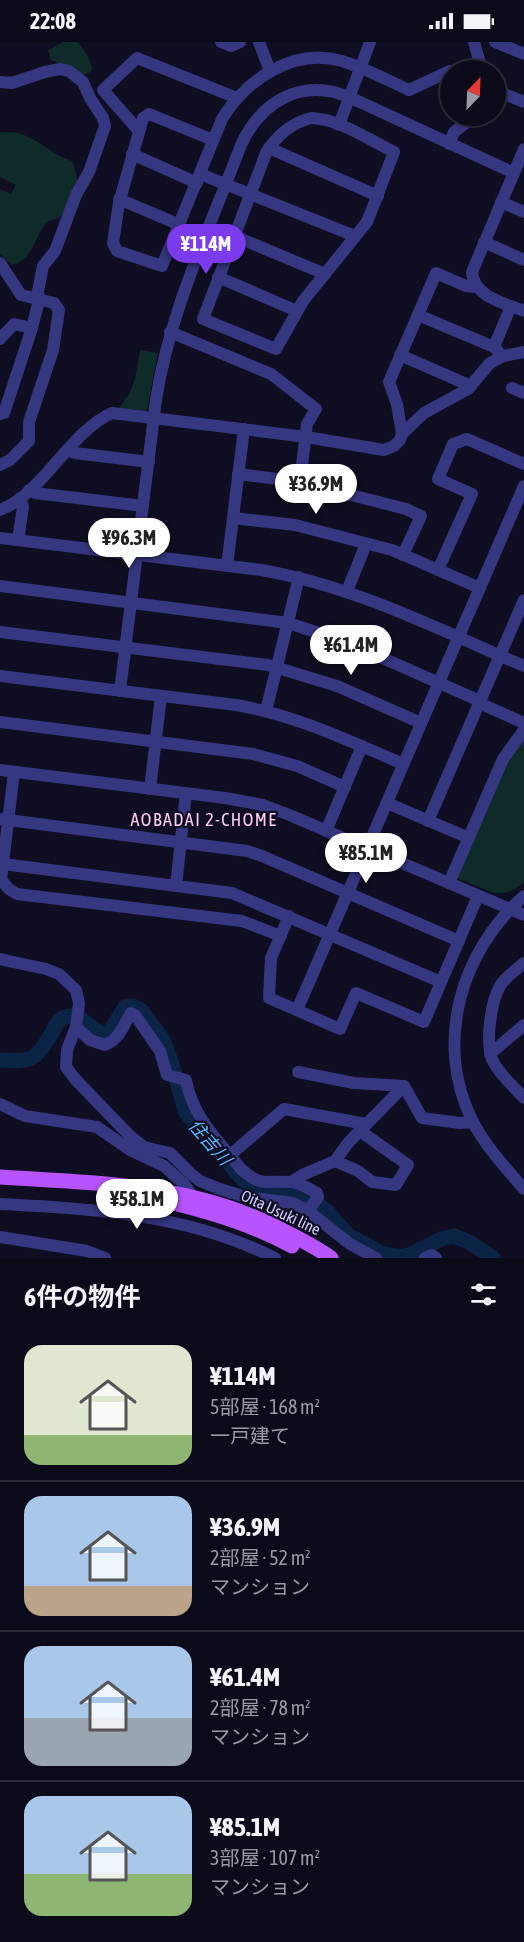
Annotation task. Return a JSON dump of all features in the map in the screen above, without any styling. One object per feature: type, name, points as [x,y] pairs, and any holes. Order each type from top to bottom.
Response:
[{"type":"main road","name":"Oita Usuki line","points":[[0,1177],[128,1185],[247,1213],[331,1258]]},
{"type":"main road","name":"Oita Usuki line","points":[[0,1185],[194,1202],[290,1244],[313,1258]]},
{"type":"street","points":[[221,42],[231,46],[240,42]]},
{"type":"street","points":[[259,42],[270,71]]},
{"type":"street","points":[[339,125],[370,42]]},
{"type":"street","points":[[474,42],[479,60]]},
{"type":"street","points":[[495,42],[524,54]]},
{"type":"street","points":[[138,130],[103,90],[137,58],[237,98]]},
{"type":"street","points":[[213,140],[149,114],[143,117],[119,199],[113,243],[117,251],[162,266],[222,119],[237,98],[270,71],[298,60],[334,59],[409,90],[440,76]]},
{"type":"street","points":[[0,82],[12,83],[60,69],[69,71],[83,82],[90,98],[104,118],[105,126],[89,172],[76,195],[55,251],[44,266],[32,328],[4,413],[0,414]]},
{"type":"street","points":[[120,691],[160,375],[170,332],[190,275],[246,134],[276,102],[297,92],[310,89],[327,90],[349,97],[448,144],[519,167]]},
{"type":"street","points":[[506,95],[524,102]]},
{"type":"street","points":[[317,119],[339,125],[394,152],[367,222],[297,311],[276,349],[203,319],[269,148],[280,134],[303,120],[317,119]]},
{"type":"street","points":[[448,144],[454,132],[462,126]]},
{"type":"street","points":[[269,148],[378,196]]},
{"type":"street","points":[[524,149],[519,167],[501,202],[472,272],[477,287],[486,295],[524,311]]},
{"type":"street","points":[[132,154],[199,179],[226,183],[356,236]]},
{"type":"street","points":[[119,199],[180,225]]},
{"type":"street","points":[[501,202],[524,212]]},
{"type":"street","points":[[234,236],[325,274]]},
{"type":"street","points":[[484,242],[524,260]]},
{"type":"street","points":[[0,263],[21,295],[54,303],[59,310],[53,350],[30,416],[29,441],[10,460],[0,465]]},
{"type":"street","points":[[0,510],[25,494],[67,450],[112,413],[306,437],[384,450],[394,446],[402,434],[398,404],[389,382],[436,273],[466,286],[477,287]]},
{"type":"street","points":[[218,277],[297,311]]},
{"type":"street","points":[[494,347],[511,306]]},
{"type":"street","points":[[418,315],[494,347],[503,356]]},
{"type":"street","points":[[0,339],[14,324],[32,328]]},
{"type":"street","points":[[170,332],[271,374],[316,409],[307,424],[300,482]]},
{"type":"street","points":[[402,434],[423,413],[471,386],[490,363],[503,356],[524,352]]},
{"type":"street","points":[[400,355],[471,386]]},
{"type":"street","points":[[227,566],[244,429]]},
{"type":"street","points":[[438,570],[472,494],[438,479],[453,444],[467,439],[524,464]]},
{"type":"street","points":[[67,450],[75,453],[149,462]]},
{"type":"street","points":[[238,474],[300,482],[406,509],[421,516],[403,555]]},
{"type":"street","points":[[297,1010],[480,588],[519,509],[524,486]]},
{"type":"street","points":[[25,494],[35,493],[143,506]]},
{"type":"street","points":[[18,540],[25,494]]},
{"type":"street","points":[[232,518],[295,525],[366,544],[403,555],[480,588]]},
{"type":"street","points":[[0,538],[299,577],[347,591],[524,666]]},
{"type":"street","points":[[347,591],[366,544]]},
{"type":"street","points":[[266,711],[299,577]]},
{"type":"street","points":[[0,586],[288,623],[344,641],[524,723]]},
{"type":"street","points":[[428,821],[522,608]]},
{"type":"street","points":[[0,632],[277,667],[337,686],[421,723]]},
{"type":"street","points":[[0,676],[266,711],[310,724],[403,764]]},
{"type":"street","points":[[150,789],[161,696]]},
{"type":"street","points":[[0,722],[253,754],[297,766],[345,787]]},
{"type":"street","points":[[449,883],[503,759],[524,730]]},
{"type":"street","points":[[326,831],[362,746]]},
{"type":"street","points":[[0,770],[263,805],[524,915]]},
{"type":"street","points":[[14,772],[4,819],[1,880],[17,894],[232,920],[257,926],[281,936]]},
{"type":"street","points":[[176,886],[186,793]]},
{"type":"street","points":[[387,803],[469,838]]},
{"type":"street","points":[[4,819],[181,841],[254,853],[459,941]]},
{"type":"street","points":[[2,856],[176,886],[232,893],[441,982]]},
{"type":"street","points":[[289,916],[271,958],[269,998],[340,1029],[356,993],[424,1022],[478,896]]},
{"type":"street","points":[[524,896],[494,927],[475,957],[462,989],[457,1011],[455,1043],[464,1097],[474,1122],[488,1146],[524,1189]]},
{"type":"street","points":[[0,959],[59,974],[75,990],[79,1003],[77,1021],[67,1050],[66,1067],[129,1136],[144,1147],[170,1153],[200,1181],[220,1190],[246,1197],[312,1204],[350,1244],[376,1258]]},
{"type":"street","points":[[522,1091],[494,1063],[490,1054],[491,1016],[498,990],[503,982],[524,963]]},
{"type":"street","points":[[77,1021],[90,1040],[105,1045],[114,1042],[131,1013],[135,1015],[160,1052],[164,1070],[186,1080],[189,1098],[196,1113],[241,1169],[267,1184],[291,1182],[317,1193],[312,1204]]},
{"type":"street","points":[[490,1054],[524,1025]]},
{"type":"street","points":[[298,1072],[354,1083],[404,1086]]},
{"type":"street","points":[[404,1086],[422,1118],[460,1123],[474,1122]]},
{"type":"street","points":[[291,1182],[335,1161],[363,1127],[404,1086]]},
{"type":"street","points":[[0,1104],[25,1116],[97,1127],[130,1150],[164,1166],[184,1184],[194,1202]]},
{"type":"street","points":[[230,1155],[284,1109],[363,1127],[408,1165],[396,1185],[372,1182],[358,1171],[335,1161]]},
{"type":"street","points":[[0,1204],[101,1211],[164,1219],[229,1238],[275,1258]]},
{"type":"street","points":[[0,1237],[87,1251],[105,1258]]},
{"type":"street","points":[[425,1258],[432,1255],[435,1258]]},
{"type":"green space","points":[[63,42],[78,42],[87,55],[92,67],[91,71],[83,76],[76,70],[51,60],[48,50]]},
{"type":"green space","points":[[0,132],[21,134],[72,161],[77,178],[74,193],[63,215],[45,224],[28,255],[18,263],[11,265],[0,254],[0,189],[11,194],[16,185],[0,177]]},
{"type":"green space","points":[[140,350],[158,353],[147,410],[143,413],[116,411],[131,390]]},
{"type":"green space","points":[[524,735],[524,882],[507,892],[492,892],[459,879],[457,875],[506,762]]},
{"type":"waterway","name":"住吉川","points":[[0,1060],[20,1061],[32,1058],[41,1049],[56,1024],[70,1016],[82,1020],[97,1031],[109,1033],[125,1007],[133,1006],[142,1011],[163,1040],[186,1113],[243,1180],[266,1191],[295,1191],[306,1196],[327,1211],[349,1236],[383,1254],[402,1257],[441,1239],[454,1236],[469,1242],[493,1258]]},
{"type":"district","name":"AOBADAI 2-CHOME","points":[[204,819]]}]
